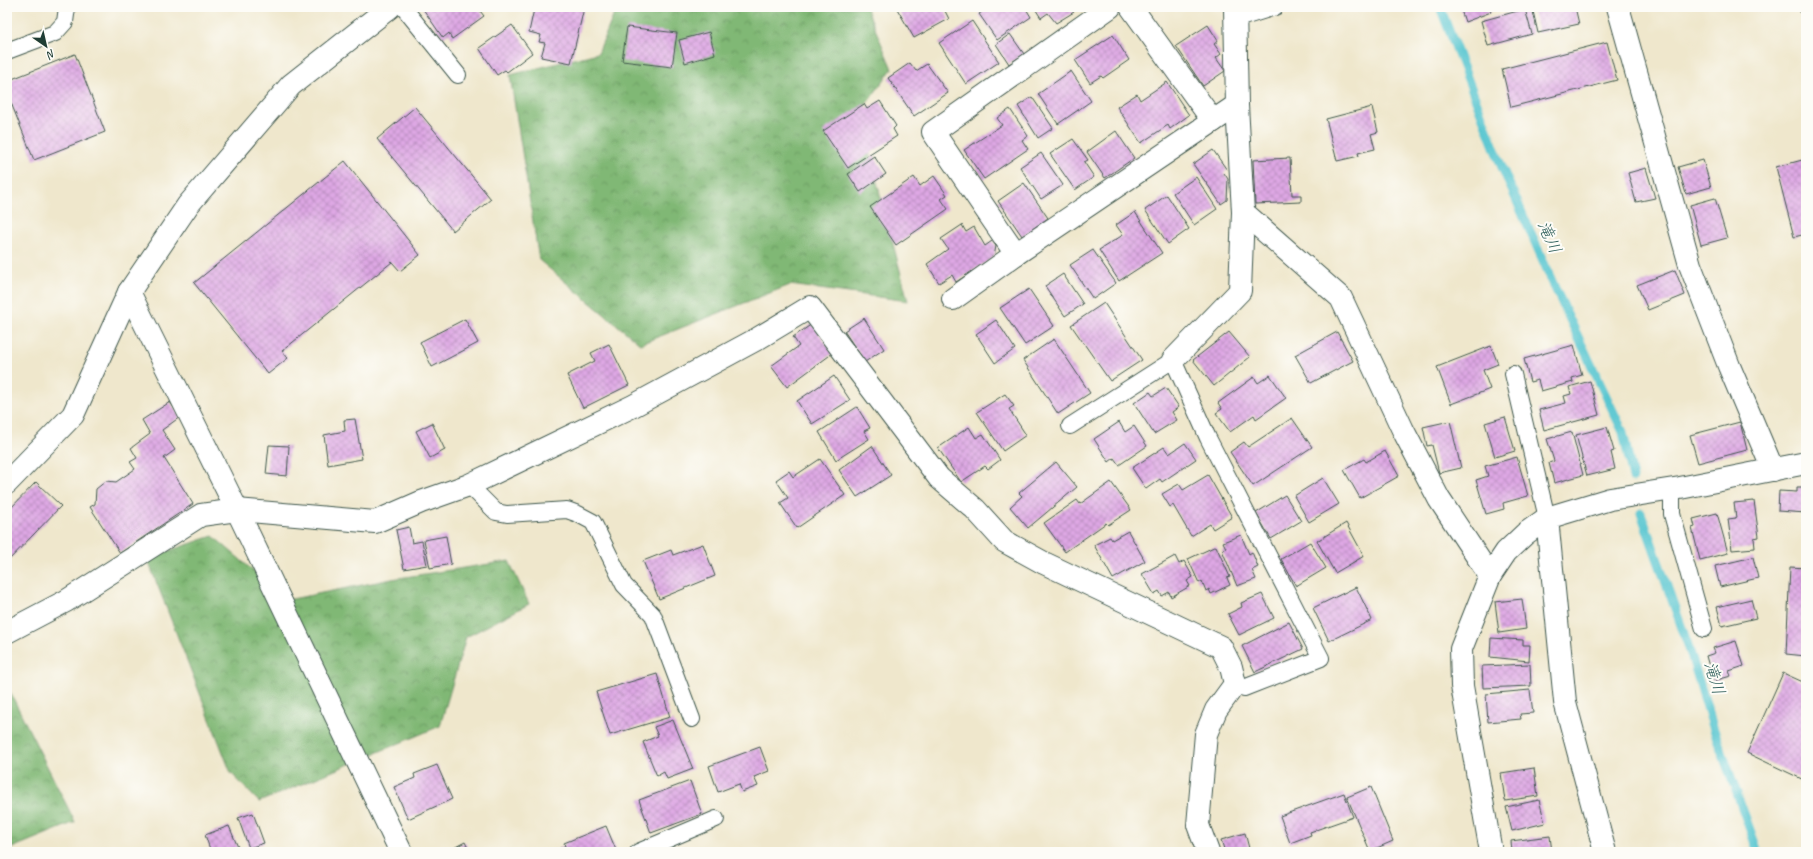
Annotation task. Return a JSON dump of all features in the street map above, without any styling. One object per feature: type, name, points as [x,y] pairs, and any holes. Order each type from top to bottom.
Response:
[{"type":"street","points":[[7,482],[73,416],[128,292],[188,205],[291,85],[390,7]]},
{"type":"street","points":[[1016,254],[933,132],[1110,7]]},
{"type":"street","points":[[1130,7],[1213,121]]},
{"type":"street","points":[[1618,7],[1690,265],[1729,366],[1773,470]]},
{"type":"street","points":[[1173,360],[1240,291],[1243,212],[1237,105],[1236,13]]},
{"type":"street","points":[[953,299],[1016,254],[1237,105]]},
{"type":"street","points":[[1243,212],[1341,298],[1403,430],[1439,499],[1490,576]]},
{"type":"street","points":[[128,292],[237,510],[400,852]]},
{"type":"street","points":[[7,632],[66,601],[201,516],[237,510],[375,522],[420,502],[469,485],[633,406],[757,339],[810,307],[939,478],[975,509],[1004,541],[1044,563],[1221,647],[1231,667],[1235,684],[1216,710],[1206,734],[1198,825],[1208,852]]},
{"type":"street","points":[[1491,852],[1462,686],[1461,649],[1490,576],[1506,552],[1524,534],[1547,518],[1610,499],[1672,489],[1806,463]]},
{"type":"street","points":[[1547,518],[1565,702],[1605,852]]},
{"type":"lane","points":[[7,51],[55,33],[64,22],[67,7]]},
{"type":"lane","points":[[403,7],[458,75]]},
{"type":"lane","points":[[1236,13],[1275,7]]},
{"type":"lane","points":[[1070,426],[1163,364],[1173,360],[1208,438],[1321,658],[1244,688],[1235,684]]},
{"type":"lane","points":[[1513,374],[1547,518]]},
{"type":"lane","points":[[469,485],[496,512],[507,514],[567,510],[593,522],[624,584],[653,615],[692,719]]},
{"type":"lane","points":[[1672,489],[1672,514],[1704,629]]},
{"type":"lane","points":[[638,852],[716,819]]},
{"type":"green space","points":[[617,7],[866,7],[892,69],[859,114],[908,301],[790,285],[640,344],[539,260],[510,75],[598,53]]},
{"type":"green space","points":[[213,536],[287,600],[392,579],[509,561],[529,604],[466,637],[440,726],[259,802],[231,773],[147,558]]},
{"type":"green space","points":[[9,690],[75,822],[7,850],[7,692]]},
{"type":"building","points":[[426,7],[477,7],[484,16],[452,39],[449,33],[443,38],[423,9]]},
{"type":"building","points":[[540,7],[584,8],[571,63],[541,57],[545,43],[539,42],[541,35],[529,32],[534,9],[540,10]]},
{"type":"building","points":[[896,7],[943,7],[949,19],[914,38]]},
{"type":"building","points":[[989,7],[1025,7],[1031,17],[997,40],[979,14]]},
{"type":"building","points":[[1034,7],[1070,7],[1074,12],[1056,23],[1048,13],[1041,18]]},
{"type":"building","points":[[1460,7],[1489,7],[1491,12],[1465,22]]},
{"type":"building","points":[[1532,7],[1575,7],[1579,24],[1538,33]]},
{"type":"building","points":[[1798,7],[1806,7],[1806,26]]},
{"type":"building","points":[[1525,9],[1532,34],[1488,46],[1481,21]]},
{"type":"building","points":[[972,21],[999,62],[966,84],[939,43]]},
{"type":"building","points":[[512,25],[532,53],[507,72],[505,70],[497,75],[479,48]]},
{"type":"building","points":[[1208,25],[1218,41],[1214,44],[1221,54],[1216,58],[1225,71],[1203,86],[1176,46]]},
{"type":"building","points":[[627,27],[677,33],[672,67],[622,61]]},
{"type":"building","points":[[709,32],[715,54],[685,63],[679,40]]},
{"type":"building","points":[[1010,34],[1024,54],[1009,64],[996,44]]},
{"type":"building","points":[[1113,35],[1129,60],[1103,78],[1101,76],[1090,83],[1075,60]]},
{"type":"building","points":[[1607,42],[1617,80],[1511,107],[1502,69]]},
{"type":"building","points":[[75,54],[105,132],[34,160],[7,93],[7,81]]},
{"type":"building","points":[[910,63],[916,71],[927,64],[948,93],[914,116],[888,78]]},
{"type":"building","points":[[1071,71],[1091,101],[1058,124],[1038,94]]},
{"type":"building","points":[[1167,82],[1189,115],[1170,129],[1168,125],[1141,143],[1117,107],[1137,94],[1140,100]]},
{"type":"building","points":[[1032,97],[1053,128],[1038,138],[1018,106]]},
{"type":"building","points":[[880,101],[896,126],[893,129],[897,136],[848,168],[823,131],[864,104],[867,109]]},
{"type":"building","points":[[415,107],[491,199],[453,231],[377,139]]},
{"type":"building","points":[[1372,107],[1378,132],[1371,134],[1375,149],[1358,153],[1359,156],[1337,161],[1326,119]]},
{"type":"building","points":[[1010,109],[1028,136],[1022,140],[1028,149],[984,179],[964,150],[1002,125],[997,118]]},
{"type":"building","points":[[1116,131],[1134,158],[1105,178],[1087,152]]},
{"type":"building","points":[[1073,139],[1088,160],[1084,162],[1094,177],[1075,190],[1050,154]]},
{"type":"building","points":[[1213,150],[1227,170],[1224,173],[1228,179],[1227,200],[1221,204],[1193,164]]},
{"type":"building","points":[[1041,153],[1063,185],[1041,199],[1020,167]]},
{"type":"building","points":[[874,156],[886,174],[860,192],[848,174]]},
{"type":"building","points":[[1290,158],[1292,195],[1301,195],[1301,202],[1255,204],[1253,160]]},
{"type":"building","points":[[1806,159],[1806,234],[1794,237],[1776,167]]},
{"type":"building","points":[[1703,160],[1711,187],[1686,194],[1678,167]]},
{"type":"building","points":[[345,161],[420,255],[400,271],[392,262],[282,351],[288,358],[268,374],[194,283]]},
{"type":"building","points":[[1646,168],[1655,198],[1636,202],[1628,173]]},
{"type":"building","points":[[934,176],[947,195],[941,199],[948,209],[896,245],[870,207],[914,177],[920,186]]},
{"type":"building","points":[[1196,177],[1217,209],[1194,225],[1173,193]]},
{"type":"building","points":[[1024,183],[1048,218],[1022,236],[998,201]]},
{"type":"building","points":[[1167,195],[1189,229],[1168,244],[1145,210]]},
{"type":"building","points":[[1715,198],[1727,238],[1701,245],[1690,205]]},
{"type":"building","points":[[1135,212],[1162,253],[1119,281],[1099,250],[1123,235],[1116,225]]},
{"type":"building","points":[[962,225],[966,232],[974,227],[985,246],[992,241],[996,246],[994,257],[956,282],[952,275],[939,283],[927,264],[948,249],[941,239]]},
{"type":"building","points":[[1093,250],[1116,283],[1093,299],[1070,265]]},
{"type":"building","points":[[1675,270],[1685,295],[1648,310],[1637,285]]},
{"type":"building","points":[[1063,274],[1083,304],[1065,316],[1045,286]]},
{"type":"building","points":[[1029,289],[1054,326],[1025,345],[1000,308]]},
{"type":"building","points":[[1104,303],[1142,360],[1110,381],[1071,325]]},
{"type":"building","points":[[864,318],[884,349],[865,362],[844,331]]},
{"type":"building","points":[[465,319],[478,343],[432,367],[420,342]]},
{"type":"building","points":[[996,320],[1015,349],[995,363],[976,334]]},
{"type":"building","points":[[812,324],[833,353],[787,387],[771,366],[799,346],[793,337]]},
{"type":"building","points":[[1229,332],[1250,357],[1214,386],[1193,360]]},
{"type":"building","points":[[1337,332],[1353,361],[1311,383],[1295,355]]},
{"type":"building","points":[[1054,339],[1090,393],[1058,414],[1023,360]]},
{"type":"building","points":[[609,344],[629,385],[583,408],[567,375],[595,361],[591,353]]},
{"type":"building","points":[[1574,345],[1582,375],[1572,378],[1573,382],[1541,391],[1538,380],[1530,382],[1524,359]]},
{"type":"building","points":[[1491,346],[1498,364],[1483,370],[1490,389],[1451,404],[1437,367]]},
{"type":"building","points":[[1270,375],[1286,398],[1256,419],[1254,415],[1230,432],[1216,413],[1222,409],[1218,403],[1254,377],[1258,383]]},
{"type":"building","points":[[834,376],[850,400],[812,424],[797,401]]},
{"type":"building","points":[[1590,381],[1599,415],[1544,430],[1539,410],[1566,403],[1564,396],[1571,394],[1569,387]]},
{"type":"building","points":[[1166,388],[1179,407],[1172,412],[1177,420],[1154,434],[1134,403],[1150,392],[1153,396]]},
{"type":"building","points":[[1005,394],[1014,406],[1009,409],[1026,435],[1003,451],[977,412]]},
{"type":"building","points":[[170,402],[180,417],[162,430],[175,450],[164,458],[193,504],[120,553],[90,507],[95,504],[96,489],[106,481],[116,482],[135,469],[130,462],[137,458],[131,448],[150,434],[142,420]]},
{"type":"building","points":[[857,407],[870,428],[864,431],[869,439],[836,460],[819,432]]},
{"type":"building","points":[[1505,417],[1515,451],[1495,457],[1485,423]]},
{"type":"building","points":[[1292,418],[1312,447],[1253,486],[1230,452],[1244,442],[1248,447]]},
{"type":"building","points":[[355,419],[362,459],[328,465],[324,435],[345,431],[344,420]]},
{"type":"building","points":[[1450,421],[1461,468],[1439,473],[1432,445],[1427,446],[1423,427]]},
{"type":"building","points":[[1119,422],[1125,432],[1134,426],[1147,446],[1119,465],[1114,458],[1109,462],[1094,439]]},
{"type":"building","points":[[1740,422],[1747,450],[1698,463],[1690,435]]},
{"type":"building","points":[[432,423],[445,450],[430,458],[416,431]]},
{"type":"building","points":[[969,427],[976,438],[983,434],[1000,460],[988,469],[985,466],[961,482],[938,448]]},
{"type":"building","points":[[1607,427],[1614,451],[1611,452],[1615,469],[1587,476],[1576,435]]},
{"type":"building","points":[[1572,432],[1583,475],[1554,483],[1549,463],[1554,461],[1547,439]]},
{"type":"building","points":[[1185,443],[1196,459],[1162,482],[1160,479],[1146,489],[1132,468],[1164,447],[1169,454]]},
{"type":"building","points":[[269,445],[289,446],[287,476],[266,474]]},
{"type":"building","points":[[872,446],[891,475],[857,497],[839,470]]},
{"type":"building","points":[[1385,451],[1399,476],[1360,498],[1344,470],[1364,459],[1366,462]]},
{"type":"building","points":[[1517,457],[1528,496],[1503,503],[1504,509],[1486,514],[1476,480],[1488,476],[1485,466]]},
{"type":"building","points":[[820,459],[845,495],[797,528],[780,503],[788,498],[776,480],[789,471],[793,477]]},
{"type":"building","points":[[1056,462],[1077,487],[1028,528],[1010,507],[1022,496],[1019,493]]},
{"type":"building","points":[[1208,475],[1232,517],[1213,529],[1210,524],[1191,536],[1173,505],[1170,507],[1162,494],[1179,484],[1183,490]]},
{"type":"building","points":[[1323,478],[1339,504],[1309,522],[1294,496]]},
{"type":"building","points":[[36,482],[61,506],[7,562],[7,512]]},
{"type":"building","points":[[1111,482],[1131,510],[1108,525],[1106,523],[1065,552],[1044,523],[1077,500],[1080,504]]},
{"type":"building","points":[[1797,487],[1806,487],[1806,513],[1778,511],[1779,491],[1797,492]]},
{"type":"building","points":[[1285,495],[1301,521],[1271,539],[1256,513]]},
{"type":"building","points":[[1754,501],[1759,537],[1754,538],[1755,548],[1732,550],[1728,519],[1736,518],[1734,503]]},
{"type":"building","points":[[1717,513],[1728,553],[1700,560],[1692,528],[1695,527],[1693,519]]},
{"type":"building","points":[[1346,523],[1364,556],[1335,573],[1317,541]]},
{"type":"building","points":[[409,527],[412,543],[422,541],[427,565],[404,569],[396,530]]},
{"type":"building","points":[[1128,531],[1145,561],[1113,579],[1094,545],[1110,537],[1112,540]]},
{"type":"building","points":[[1241,535],[1249,554],[1252,552],[1258,567],[1252,570],[1256,579],[1237,586],[1222,550],[1226,548],[1223,542]]},
{"type":"building","points":[[446,536],[451,564],[430,568],[424,540]]},
{"type":"building","points":[[1310,542],[1326,568],[1296,586],[1281,559]]},
{"type":"building","points":[[703,544],[715,576],[659,599],[643,561],[671,550],[673,555]]},
{"type":"building","points":[[1216,546],[1230,577],[1227,578],[1230,585],[1211,594],[1209,589],[1206,591],[1202,581],[1199,583],[1188,559]]},
{"type":"building","points":[[1175,556],[1179,564],[1184,561],[1193,577],[1187,581],[1190,586],[1171,597],[1169,592],[1162,596],[1159,591],[1154,594],[1142,574]]},
{"type":"building","points":[[1753,557],[1758,578],[1720,587],[1715,566]]},
{"type":"building","points":[[1790,567],[1806,568],[1806,656],[1786,654]]},
{"type":"building","points":[[1356,587],[1372,620],[1329,641],[1313,608]]},
{"type":"building","points":[[1262,594],[1274,618],[1239,635],[1228,614],[1242,607],[1241,603]]},
{"type":"building","points":[[1522,599],[1526,629],[1499,633],[1495,602]]},
{"type":"building","points":[[1751,599],[1756,618],[1722,626],[1717,607]]},
{"type":"building","points":[[1289,622],[1303,649],[1255,672],[1242,646]]},
{"type":"building","points":[[1491,638],[1523,640],[1523,645],[1530,645],[1529,661],[1490,657]]},
{"type":"building","points":[[1736,641],[1744,666],[1729,671],[1731,676],[1713,681],[1706,656],[1715,653],[1713,648]]},
{"type":"building","points":[[1530,664],[1531,686],[1483,688],[1482,666]]},
{"type":"building","points":[[1783,673],[1803,682],[1806,673],[1806,781],[1747,753]]},
{"type":"building","points":[[657,674],[670,717],[610,735],[596,692]]},
{"type":"building","points":[[1530,690],[1533,713],[1520,714],[1521,719],[1488,722],[1486,694]]},
{"type":"building","points":[[673,720],[693,769],[667,779],[664,772],[657,776],[643,742],[658,736],[654,727]]},
{"type":"building","points":[[760,747],[769,771],[754,777],[758,786],[742,792],[739,784],[718,792],[709,766]]},
{"type":"building","points":[[437,765],[452,799],[408,819],[394,787],[415,778],[414,774]]},
{"type":"building","points":[[1534,768],[1538,796],[1505,801],[1501,773]]},
{"type":"building","points":[[690,781],[702,814],[651,833],[639,800]]},
{"type":"building","points":[[1371,787],[1393,841],[1370,851],[1347,797]]},
{"type":"building","points":[[1344,793],[1353,817],[1310,832],[1311,835],[1290,843],[1280,816]]},
{"type":"building","points":[[1539,800],[1545,823],[1512,831],[1506,807]]},
{"type":"building","points":[[253,813],[264,843],[249,848],[238,818]]},
{"type":"building","points":[[229,826],[240,852],[211,852],[205,835]]},
{"type":"building","points":[[606,826],[616,850],[610,852],[552,852],[565,846],[564,843]]},
{"type":"building","points":[[1245,833],[1250,852],[1225,852],[1221,840]]},
{"type":"building","points":[[1550,836],[1552,852],[1512,852],[1511,841]]},
{"type":"building","points":[[465,842],[470,852],[446,852]]},
{"type":"waterway","name":"滝川","points":[[1440,7],[1501,165],[1555,288],[1623,432],[1633,478]]},
{"type":"waterway","name":"滝川","points":[[1641,513],[1688,645],[1714,730],[1758,852]]}]
